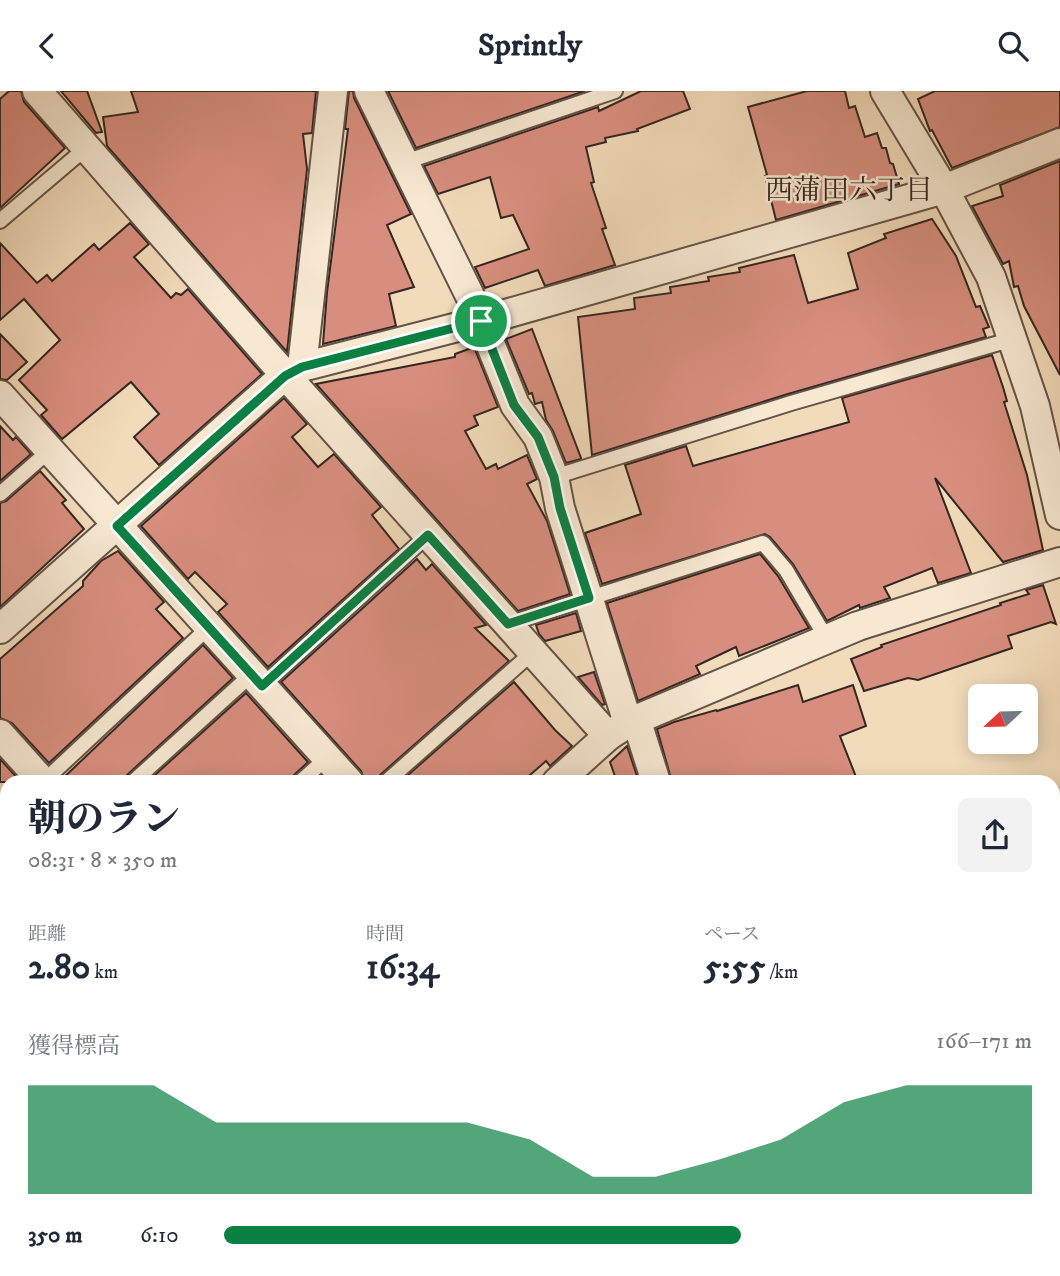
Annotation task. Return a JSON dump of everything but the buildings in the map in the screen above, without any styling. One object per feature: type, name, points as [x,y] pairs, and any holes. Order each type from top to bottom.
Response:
[{"type":"street","points":[[37,91],[86,148],[294,371],[428,535],[533,652],[624,726]]},
{"type":"street","points":[[294,371],[333,91]]},
{"type":"street","points":[[369,91],[475,306],[514,405],[538,437],[554,477],[560,508],[589,598],[624,726],[652,775]]},
{"type":"street","points":[[885,91],[944,189],[991,277],[1035,406],[1060,515]]},
{"type":"street","points":[[0,629],[294,371],[481,321],[944,189],[1060,143]]},
{"type":"street","points":[[0,395],[343,775]]},
{"type":"street","points":[[565,775],[624,726],[858,627],[1060,562]]},
{"type":"street","points":[[0,734],[37,775]]},
{"type":"lane","points":[[405,162],[615,91]]},
{"type":"lane","points":[[0,221],[86,148]]},
{"type":"lane","points":[[554,477],[791,403],[1013,338]]},
{"type":"lane","points":[[0,494],[50,450]]},
{"type":"lane","points":[[142,775],[428,535]]},
{"type":"lane","points":[[508,624],[762,543],[786,570],[828,641]]},
{"type":"lane","points":[[51,775],[209,628]]},
{"type":"lane","points":[[394,775],[533,652]]},
{"type":"lane","points":[[308,775],[327,758]]},
{"type":"district","name":"西蒲田六丁目","points":[[849,190]]},
{"type":"route","points":[[481,321],[514,405],[538,437],[554,477],[560,508],[589,598],[508,624],[428,535],[262,686],[117,526],[285,376],[302,367],[481,321]]}]
